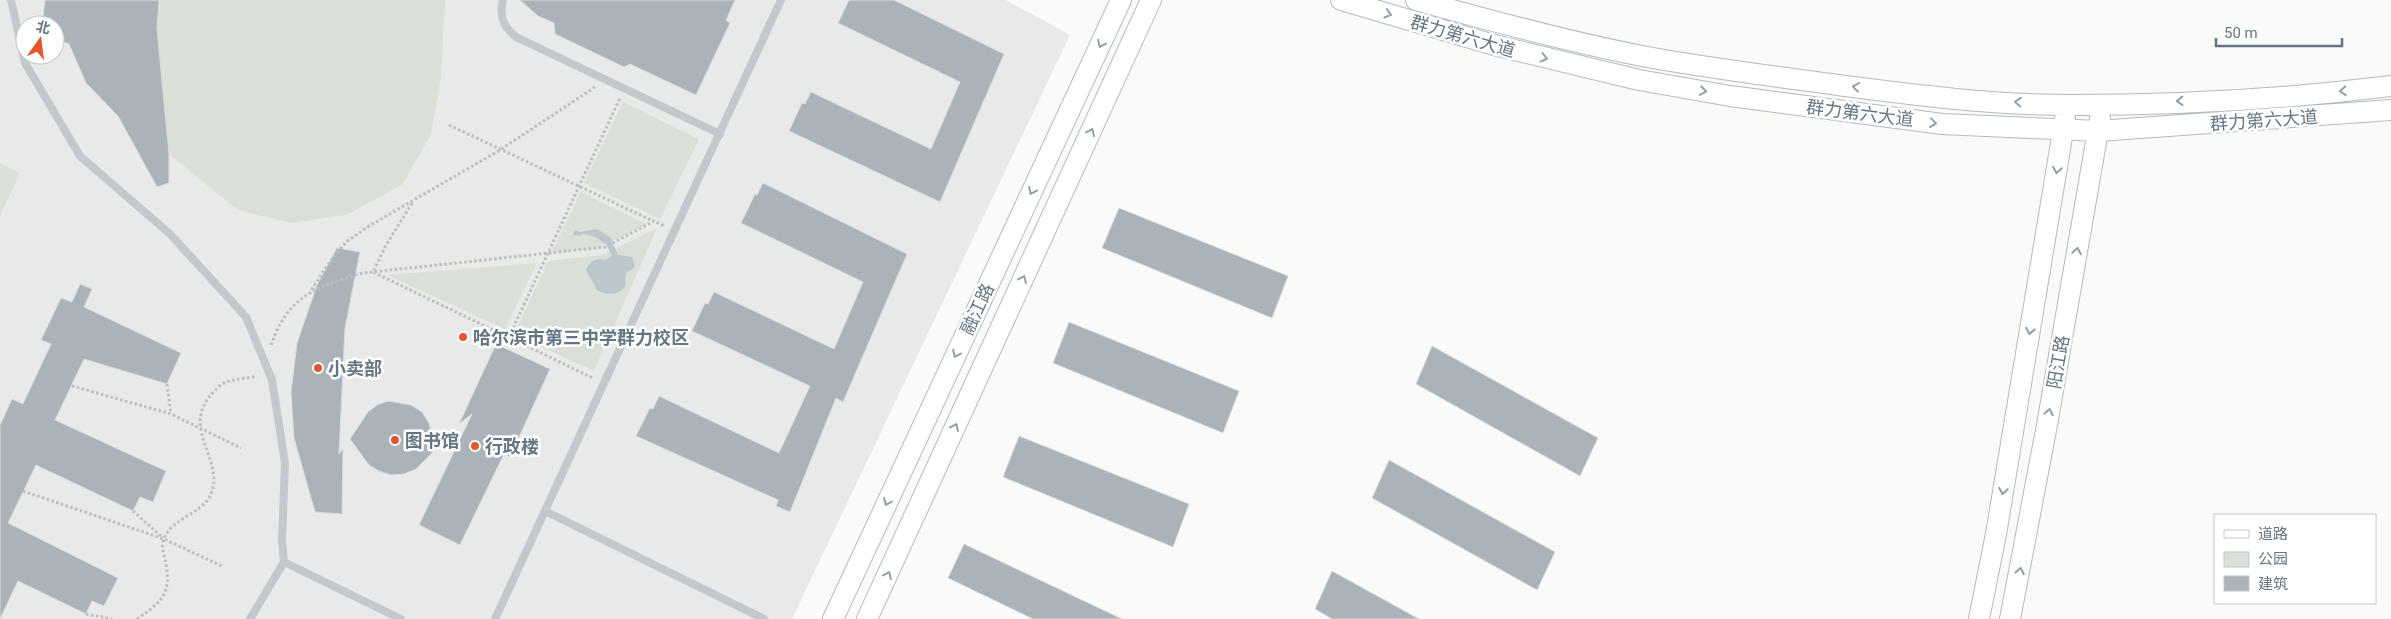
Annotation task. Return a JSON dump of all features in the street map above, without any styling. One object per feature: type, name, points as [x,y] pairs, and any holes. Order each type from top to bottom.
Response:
[{"type":"main road","name":"融江路","points":[[833,619],[1121,0]]},
{"type":"main road","name":"融江路","points":[[867,619],[1151,0]]},
{"type":"main road","name":"群力第六大道","points":[[1341,0],[1494,45],[1639,80],[1730,96],[1942,124],[2064,131],[2098,131],[2391,110]]},
{"type":"main road","name":"群力第六大道","points":[[1416,0],[1526,31],[1642,56],[1704,66],[1928,95],[2068,105],[2255,98],[2391,86]]},
{"type":"main road","name":"阳江路","points":[[2010,619],[2040,464],[2103,104]]},
{"type":"main road","name":"阳江路","points":[[1978,619],[1996,534],[2068,105]]},
{"type":"lane","points":[[11,0],[25,63],[80,156],[170,234],[246,317],[272,380],[285,463],[282,541],[284,562],[250,619]]},
{"type":"lane","points":[[504,0],[500,12],[503,23],[508,31],[516,37],[720,134]]},
{"type":"lane","points":[[494,619],[676,232],[782,0]]},
{"type":"lane","points":[[545,511],[764,619]]},
{"type":"lane","points":[[284,562],[401,619]]},
{"type":"path","points":[[309,294],[326,267],[346,242],[369,226],[500,150],[606,80]]},
{"type":"path","points":[[509,337],[624,89]]},
{"type":"path","points":[[449,126],[676,232]]},
{"type":"path","points":[[373,272],[394,232],[414,201]]},
{"type":"path","points":[[137,619],[154,608],[163,598],[167,588],[164,539],[178,522],[206,503],[212,493],[214,482],[212,469],[200,428],[207,400],[222,383],[259,375],[277,329],[295,302],[326,284],[373,272],[605,247],[654,221]]},
{"type":"path","points":[[373,272],[605,383]]},
{"type":"path","points":[[167,384],[171,414]]},
{"type":"path","points":[[72,386],[171,414],[241,448]]},
{"type":"path","points":[[23,490],[164,539],[224,567]]},
{"type":"path","points":[[133,511],[164,539]]},
{"type":"path","points":[[86,614],[112,619]]},
{"type":"shaded area","name":"哈尔滨市第三中学群力校区","points":[[0,0],[1006,0],[1070,35],[792,619],[0,619]]},
{"type":"shaded area","points":[[597,229],[610,237],[618,255],[632,257],[635,267],[626,273],[625,287],[619,292],[608,294],[597,290],[586,270],[593,261],[605,260],[612,256],[606,244],[595,237],[584,234],[579,236],[573,235],[575,230],[580,232]]},
{"type":"green space","points":[[159,0],[445,0],[441,77],[431,134],[402,185],[346,215],[291,223],[238,210],[169,154],[157,29]]},
{"type":"green space","points":[[623,102],[699,139],[660,219],[584,183]]},
{"type":"green space","points":[[0,163],[20,173],[0,216]]},
{"type":"green space","points":[[581,192],[646,224],[598,248],[551,253]]},
{"type":"green space","points":[[657,228],[594,371],[514,334],[548,261],[602,255]]},
{"type":"green space","points":[[537,263],[505,329],[387,275]]},
{"type":"building","points":[[45,0],[159,0],[157,29],[169,154],[169,183],[157,187],[118,116],[86,83],[69,44],[65,43],[65,15],[43,15]]},
{"type":"building","points":[[520,0],[735,0],[726,20],[730,23],[696,95],[630,64],[624,67],[555,34],[554,23],[538,16]]},
{"type":"building","points":[[849,0],[894,0],[1004,54],[940,202],[789,131],[802,103],[805,104],[811,92],[931,149],[960,82],[838,23]]},
{"type":"building","points":[[763,183],[907,254],[843,402],[836,398],[790,512],[776,506],[778,500],[636,436],[650,408],[653,409],[659,396],[779,453],[810,386],[692,331],[705,303],[708,304],[714,292],[834,349],[863,282],[741,223],[755,194],[757,195]]},
{"type":"building","points":[[1119,208],[1288,276],[1272,318],[1102,248]]},
{"type":"building","name":"小卖部","points":[[337,248],[360,252],[345,328],[339,454],[343,449],[342,514],[315,512],[294,438],[291,392],[297,343],[317,285]]},
{"type":"building","points":[[80,284],[92,289],[84,307],[181,353],[167,384],[84,359],[55,420],[166,471],[153,502],[140,497],[133,511],[36,465],[8,523],[118,578],[104,606],[92,601],[86,614],[18,581],[0,619],[0,425],[12,399],[23,404],[51,344],[41,340],[61,298],[72,302]]},
{"type":"building","points":[[1069,322],[1239,391],[1223,433],[1053,363]]},
{"type":"building","name":"行政楼","points":[[496,344],[550,369],[510,457],[504,454],[460,545],[419,525],[472,414],[459,424]]},
{"type":"building","points":[[1432,346],[1598,438],[1580,476],[1416,384]]},
{"type":"building","name":"图书馆","points":[[388,401],[411,405],[422,412],[429,423],[431,432],[447,438],[416,469],[404,474],[391,475],[369,465],[350,439],[368,412],[377,405]]},
{"type":"building","points":[[1019,436],[1189,504],[1173,547],[1003,477]]},
{"type":"building","points":[[1389,460],[1555,552],[1537,590],[1372,498]]},
{"type":"building","points":[[964,544],[1122,619],[1033,619],[948,578]]},
{"type":"building","points":[[1332,571],[1419,619],[1332,619],[1315,609]]},
{"type":"place","name":"哈尔滨市第三中学群力校区","points":[[463,337]]},
{"type":"place","name":"小卖部","points":[[318,368]]},
{"type":"place","name":"图书馆","points":[[395,440]]},
{"type":"place","name":"行政楼","points":[[475,446]]}]
